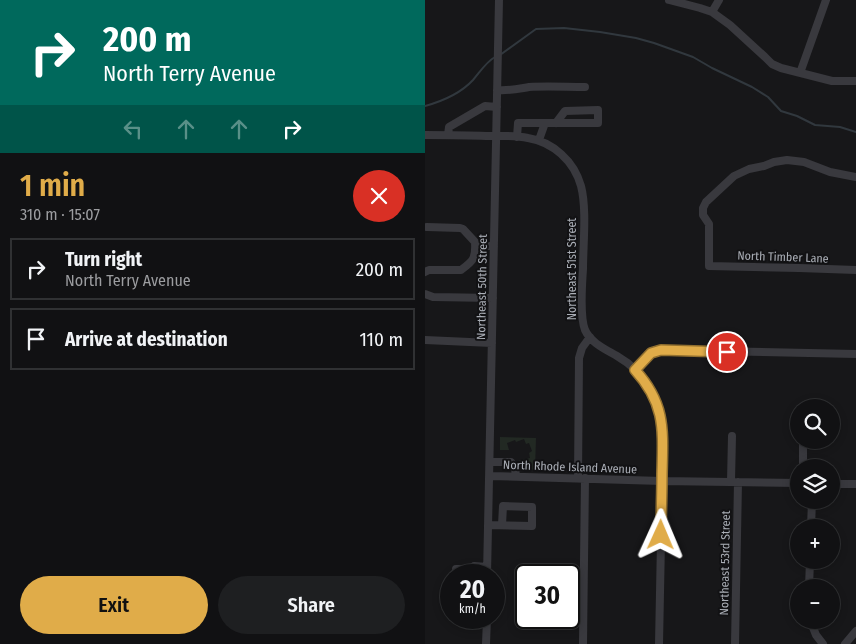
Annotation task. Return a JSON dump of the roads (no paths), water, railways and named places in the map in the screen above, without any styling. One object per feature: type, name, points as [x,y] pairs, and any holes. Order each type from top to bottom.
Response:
[{"type":"street","name":"Northeast 50th Street","points":[[487,564],[499,0]]},
{"type":"street","points":[[669,0],[712,12],[772,64],[790,71],[832,81],[856,80]]},
{"type":"street","points":[[712,12],[719,0]]},
{"type":"street","points":[[801,74],[826,0]]},
{"type":"street","points":[[497,90],[585,87]]},
{"type":"street","points":[[448,135],[449,127],[485,106],[497,107]]},
{"type":"street","points":[[517,137],[517,122],[545,124],[598,123],[598,110],[565,111],[556,123]]},
{"type":"street","points":[[425,135],[525,137],[539,140],[545,124]]},
{"type":"street","name":"Northeast 51st Street","points":[[539,140],[550,145],[566,158],[573,167],[581,186],[584,204],[582,305],[585,331],[590,337]]},
{"type":"street","name":"North Timber Lane","points":[[856,177],[830,172],[804,162],[787,160],[774,162],[749,169],[734,176],[706,202],[703,208],[703,215],[709,224],[709,266],[856,270]]},
{"type":"street","points":[[425,272],[429,270],[461,270],[475,257],[476,246],[462,228],[427,227]]},
{"type":"street","points":[[476,246],[494,246]]},
{"type":"street","points":[[425,294],[433,297],[493,298]]},
{"type":"street","points":[[583,644],[579,358],[582,348],[590,337],[599,346],[619,357],[635,370],[650,387],[661,418],[663,438],[659,644]]},
{"type":"street","points":[[425,340],[492,342]]},
{"type":"street","points":[[635,370],[651,353],[661,350],[856,354]]},
{"type":"street","name":"Northeast 53rd Street","points":[[732,436],[735,644]]},
{"type":"street","points":[[490,462],[511,462],[515,468],[516,476]]},
{"type":"street","name":"North Rhode Island Avenue","points":[[490,476],[790,483]]},
{"type":"street","points":[[840,484],[856,484]]},
{"type":"street","points":[[489,525],[532,526],[532,507],[503,506],[502,525]]},
{"type":"street","points":[[486,644],[487,629]]},
{"type":"street","points":[[814,629],[823,644]]},
{"type":"street","points":[[845,644],[856,632]]},
{"type":"waterway","points":[[500,55],[536,29],[564,28],[636,38],[693,57],[752,87],[768,97],[781,111],[815,125],[840,127],[856,132]]},
{"type":"waterway","points":[[425,106],[445,99],[463,89],[495,57]]}]
